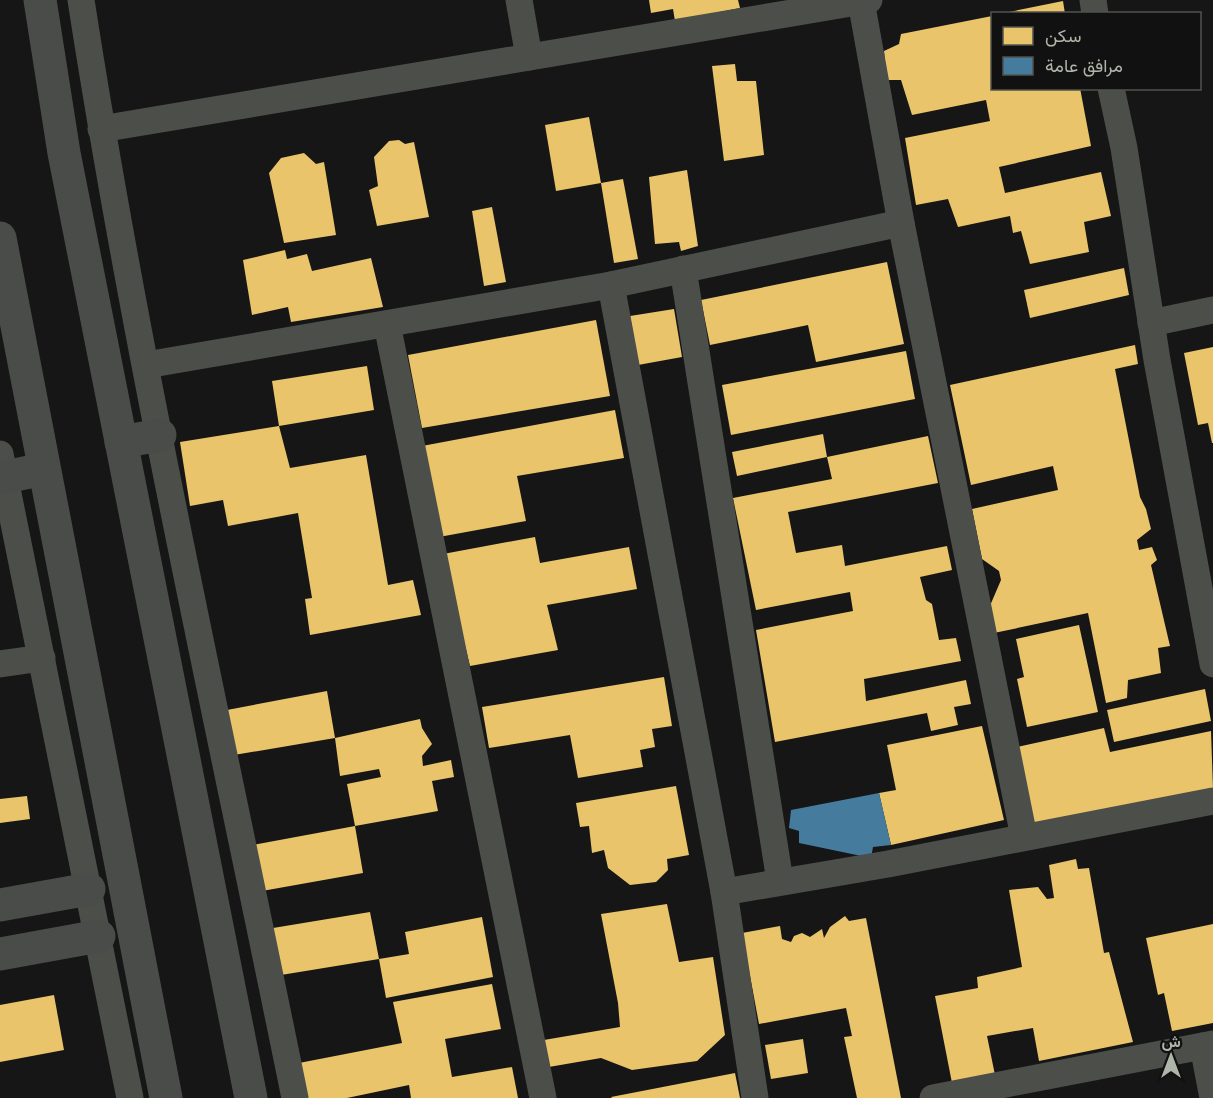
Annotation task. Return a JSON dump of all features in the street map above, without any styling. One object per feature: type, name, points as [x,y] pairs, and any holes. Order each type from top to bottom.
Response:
[{"type":"main road","points":[[40,0],[64,153],[251,1098]]},
{"type":"main road","points":[[0,238],[166,1098]]},
{"type":"main road","points":[[121,442],[160,435]]},
{"type":"main road","points":[[2,465],[44,469]]},
{"type":"main road","points":[[0,905],[89,889]]},
{"type":"main road","points":[[0,954],[99,936]]},
{"type":"street","points":[[81,0],[101,129],[146,365],[295,1098]]},
{"type":"street","points":[[519,0],[529,57]]},
{"type":"street","points":[[101,129],[865,1],[901,223],[1023,837]]},
{"type":"street","points":[[1111,90],[1124,148],[1151,323],[1213,664]]},
{"type":"street","points":[[146,365],[611,285],[901,223]]},
{"type":"street","points":[[683,269],[780,881]]},
{"type":"street","points":[[611,285],[724,892],[755,1098]]},
{"type":"street","points":[[1151,323],[1213,310]]},
{"type":"street","points":[[387,324],[543,1098]]},
{"type":"street","points":[[2,465],[130,1098]]},
{"type":"street","points":[[0,664],[42,658]]},
{"type":"street","points":[[724,892],[888,864],[1213,801]]},
{"type":"street","points":[[933,1098],[981,1094],[1208,1045],[1213,1098]]},
{"type":"building: سكن","points":[[649,0],[738,0],[740,8],[675,21],[673,9],[651,13]]},
{"type":"building: سكن","points":[[1063,1],[1065,12],[1009,12]]},
{"type":"building: سكن","points":[[991,16],[991,90],[1080,90],[1091,146],[999,167],[1005,193],[1101,172],[1111,216],[1084,222],[1089,252],[1030,264],[1021,231],[1013,233],[1010,216],[958,227],[948,199],[916,205],[905,138],[990,121],[986,100],[912,115],[901,80],[887,80],[884,51],[899,44],[901,34]]},
{"type":"building: سكن","points":[[735,64],[737,81],[756,81],[764,155],[724,161],[712,66]]},
{"type":"building: سكن","points":[[589,117],[601,183],[556,191],[545,125]]},
{"type":"building: سكن","points":[[399,140],[405,144],[414,142],[429,217],[377,226],[369,190],[378,186],[374,157],[389,141]]},
{"type":"building: سكن","points":[[304,153],[316,164],[324,162],[336,235],[284,243],[269,173],[281,158]]},
{"type":"building: سكن","points":[[687,170],[698,246],[681,251],[679,242],[655,244],[649,177]]},
{"type":"building: سكن","points":[[623,179],[638,259],[614,263],[601,183]]},
{"type":"building: سكن","points":[[492,207],[506,282],[484,286],[472,211]]},
{"type":"building: سكن","points":[[285,250],[287,259],[307,254],[312,271],[371,258],[383,307],[291,322],[288,307],[252,315],[243,260]]},
{"type":"building: سكن","points":[[887,262],[904,344],[816,362],[808,325],[710,345],[701,300]]},
{"type":"building: سكن","points":[[1124,268],[1129,295],[1030,318],[1024,290]]},
{"type":"building: سكن","points":[[674,309],[682,357],[638,365],[630,316]]},
{"type":"building: سكن","points":[[596,320],[610,396],[422,428],[408,355]]},
{"type":"building: سكن","points":[[1135,345],[1138,364],[1115,369],[1140,497],[1151,529],[1137,540],[1139,550],[1152,547],[1157,560],[1151,565],[1170,646],[1158,648],[1161,673],[1128,680],[1127,698],[1106,703],[1088,613],[994,633],[989,608],[1001,580],[999,571],[982,559],[972,509],[1058,490],[1053,466],[971,485],[950,385]]},
{"type":"building: سكن","points":[[1213,347],[1212,443],[1208,423],[1198,425],[1184,353]]},
{"type":"building: سكن","points":[[906,351],[915,399],[731,435],[722,385]]},
{"type":"building: سكن","points":[[367,366],[374,410],[279,426],[272,381]]},
{"type":"building: سكن","points":[[615,410],[624,458],[517,476],[526,521],[439,537],[422,446]]},
{"type":"building: سكن","points":[[279,426],[290,468],[366,455],[388,585],[413,580],[421,615],[310,635],[305,599],[312,598],[298,513],[228,526],[223,500],[190,506],[180,442]]},
{"type":"building: سكن","points":[[823,434],[827,457],[737,476],[732,452]]},
{"type":"building: سكن","points":[[928,436],[938,483],[788,512],[796,553],[842,545],[845,566],[947,546],[952,570],[920,577],[926,600],[932,604],[939,640],[956,638],[961,661],[864,679],[866,701],[966,680],[971,704],[954,707],[958,725],[931,731],[927,713],[775,742],[756,630],[853,611],[850,592],[756,610],[733,498],[832,479],[827,457]]},
{"type":"building: سكن","points":[[535,537],[540,563],[629,547],[637,589],[547,605],[558,650],[470,666],[443,554]]},
{"type":"building: سكن","points":[[1079,625],[1098,712],[1027,727],[1017,679],[1024,677],[1016,639]]},
{"type":"building: سكن","points":[[664,677],[672,726],[652,729],[655,747],[640,750],[643,767],[578,778],[570,735],[489,748],[482,707]]},
{"type":"building: سكن","points":[[1205,689],[1211,721],[1114,742],[1107,710]]},
{"type":"building: سكن","points":[[327,691],[335,738],[234,755],[227,710]]},
{"type":"building: سكن","points":[[420,719],[422,728],[432,744],[422,756],[423,766],[451,760],[454,777],[432,781],[438,811],[355,826],[347,784],[381,777],[379,769],[340,776],[335,738]]},
{"type":"building: سكن","points":[[982,726],[1004,820],[891,845],[879,793],[896,790],[887,745]]},
{"type":"building: سكن","points":[[1104,728],[1110,752],[1211,731],[1213,789],[1035,828],[1017,747]]},
{"type":"building: سكن","points":[[676,786],[689,855],[667,859],[668,870],[656,882],[630,885],[608,868],[604,850],[592,853],[589,826],[580,827],[576,803]]},
{"type":"building: سكن","points":[[27,796],[30,819],[0,823],[0,799]]},
{"type":"building: سكن","points":[[355,826],[363,873],[262,891],[253,845]]},
{"type":"building: سكن","points":[[1076,859],[1078,869],[1089,868],[1104,953],[1109,952],[1133,1042],[1039,1061],[1033,1028],[987,1036],[995,1075],[952,1083],[935,996],[978,988],[977,977],[1022,967],[1009,890],[1038,887],[1047,899],[1054,898],[1049,865]]},
{"type":"building: سكن","points":[[667,904],[679,962],[713,957],[725,1035],[697,1061],[632,1070],[601,1058],[543,1068],[538,1041],[620,1027],[618,1003],[601,914]]},
{"type":"building: سكن","points":[[370,912],[379,959],[281,975],[273,928]]},
{"type":"building: سكن","points":[[845,916],[849,921],[866,918],[901,1098],[857,1098],[844,1037],[852,1036],[846,1008],[759,1024],[742,933],[780,926],[782,939],[791,942],[794,936],[802,933],[810,937],[822,929],[824,938],[830,927]]},
{"type":"building: سكن","points":[[482,917],[493,977],[386,998],[379,959],[409,954],[405,932]]},
{"type":"building: سكن","points":[[1213,924],[1213,1023],[1172,1031],[1164,993],[1158,995],[1146,938]]},
{"type":"building: سكن","points":[[492,984],[501,1029],[445,1039],[452,1077],[512,1067],[518,1098],[411,1098],[409,1085],[347,1098],[306,1098],[299,1063],[402,1043],[393,1002]]},
{"type":"building: سكن","points":[[54,995],[64,1050],[0,1062],[0,1005]]},
{"type":"building: سكن","points":[[803,1039],[808,1073],[771,1079],[765,1045]]},
{"type":"building: سكن","points":[[735,1073],[740,1098],[611,1097]]},
{"type":"building: مرافق عامة","points":[[879,793],[891,845],[873,847],[871,858],[799,843],[799,831],[789,828],[791,810]]}]
